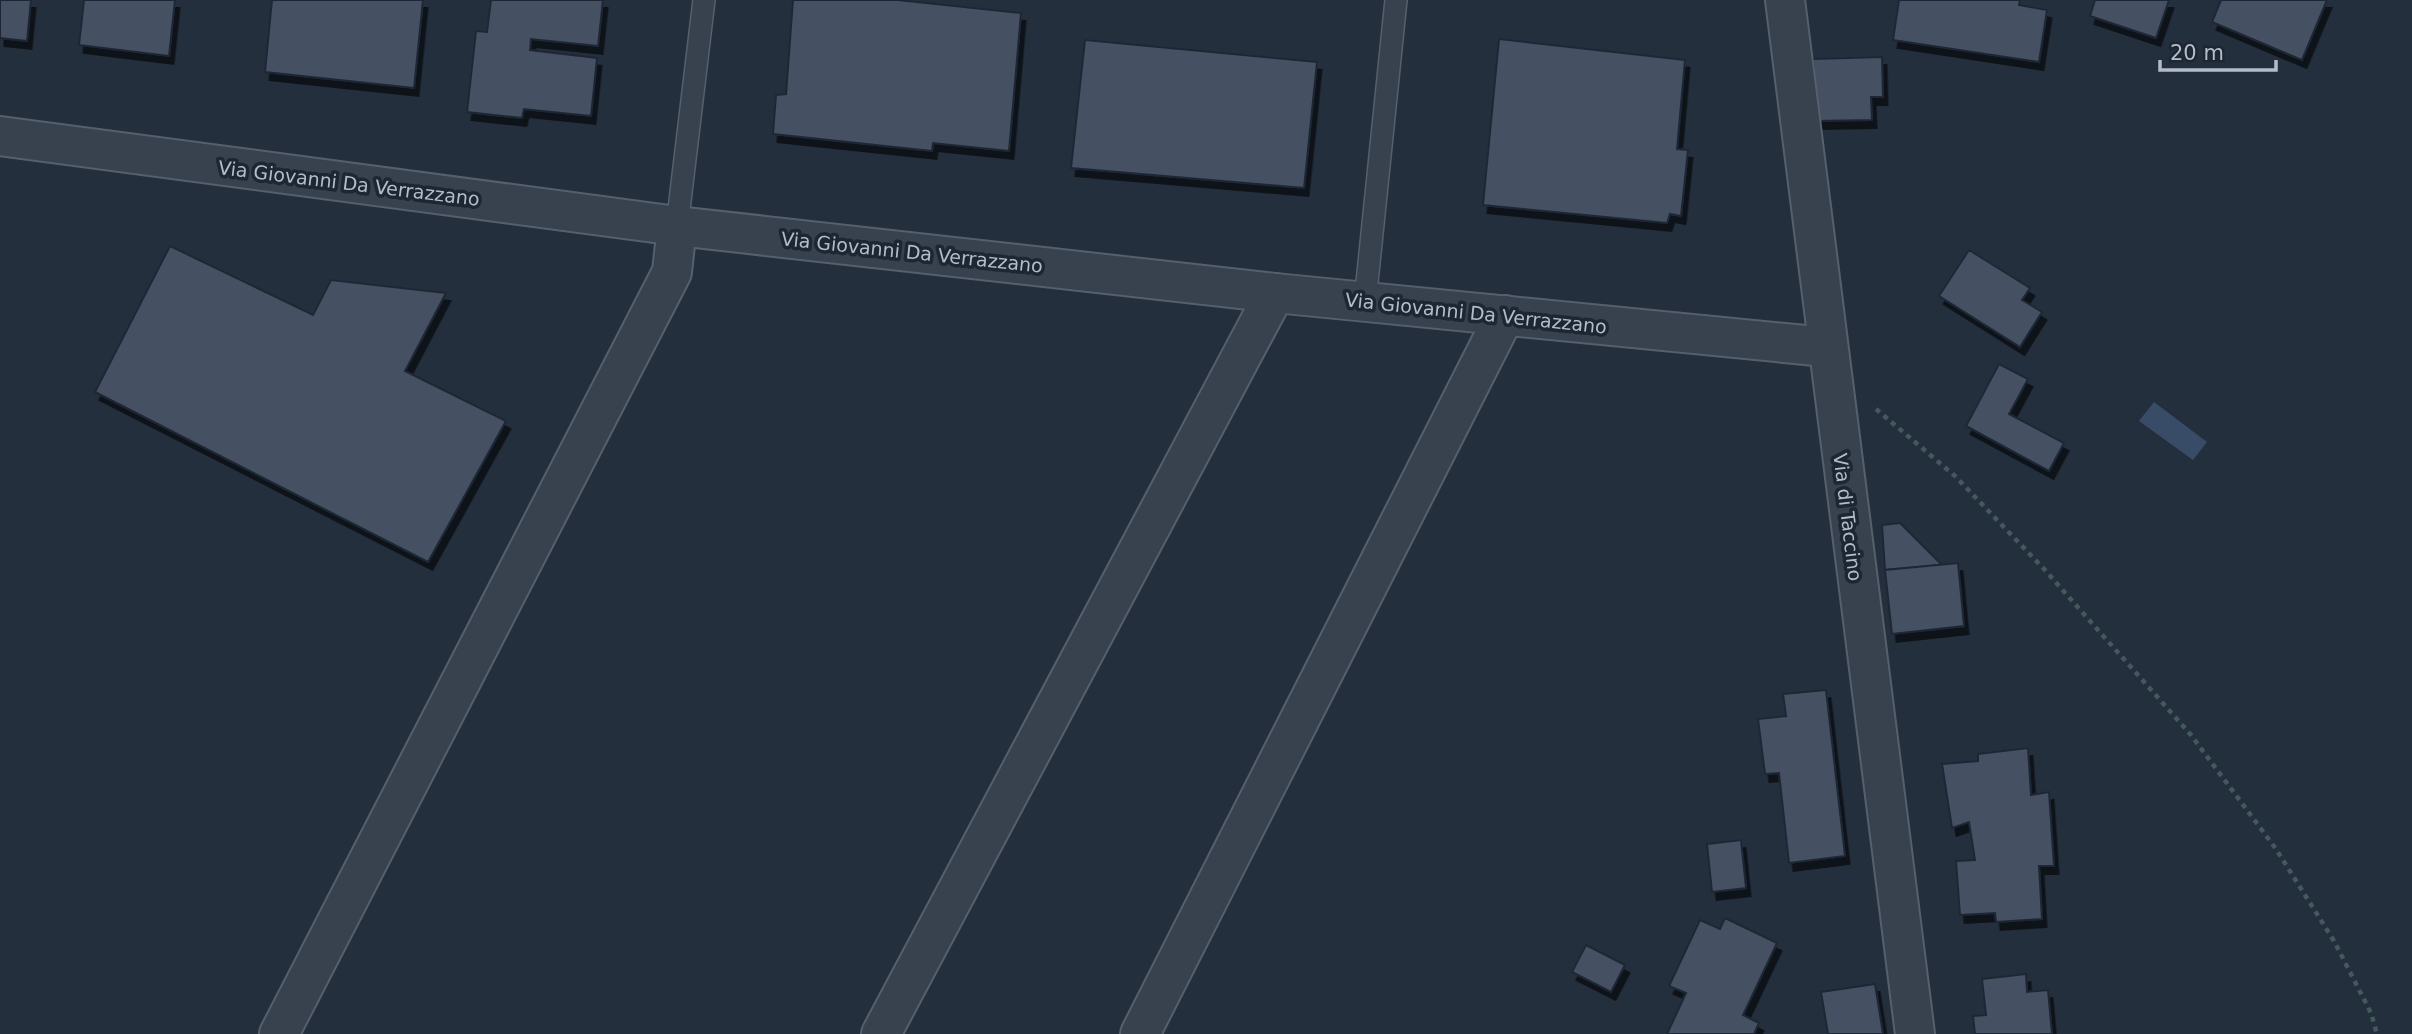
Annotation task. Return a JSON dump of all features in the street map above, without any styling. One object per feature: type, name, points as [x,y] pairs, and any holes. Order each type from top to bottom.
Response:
[{"type":"street","name":"Via di Taccino","points":[[1785,0],[1915,1034]]},
{"type":"street","name":"Via Giovanni Da Verrazzano","points":[[0,136],[677,226],[1275,293],[1505,315],[1828,358]]},
{"type":"street","points":[[279,1034],[672,272],[677,226]]},
{"type":"street","points":[[881,1034],[1275,293]]},
{"type":"street","points":[[1140,1034],[1505,315]]},
{"type":"lane","points":[[677,226],[704,0]]},
{"type":"lane","points":[[1365,302],[1396,0]]},
{"type":"path","points":[[1828,358],[1955,476],[2044,569],[2191,735],[2276,849],[2334,942],[2371,1013],[2377,1034]]},
{"type":"water","points":[[2154,402],[2207,442],[2193,460],[2139,421]]},
{"type":"building","points":[[0,0],[31,0],[27,41],[0,38]]},
{"type":"building","points":[[84,0],[175,0],[169,56],[79,45]]},
{"type":"building","points":[[272,0],[423,0],[414,88],[265,72]]},
{"type":"building","points":[[491,0],[603,0],[598,46],[531,39],[530,50],[597,58],[591,116],[524,109],[522,118],[467,112],[476,31],[487,32]]},
{"type":"building","points":[[793,0],[898,0],[1021,13],[1009,151],[933,143],[932,151],[773,134],[776,95],[786,94]]},
{"type":"building","points":[[1899,0],[2020,0],[2019,5],[2047,10],[2039,62],[1893,40]]},
{"type":"building","points":[[2095,0],[2169,0],[2156,38],[2090,16]]},
{"type":"building","points":[[2221,0],[2327,0],[2302,60],[2212,22]]},
{"type":"building","points":[[1499,39],[1685,60],[1677,149],[1688,150],[1681,216],[1670,214],[1667,223],[1483,205]]},
{"type":"building","points":[[1085,40],[1317,62],[1304,188],[1071,168]]},
{"type":"building","points":[[1882,57],[1883,97],[1871,97],[1872,120],[1815,121],[1813,59]]},
{"type":"building","points":[[170,246],[313,315],[331,280],[446,293],[405,371],[506,421],[428,562],[95,392]]},
{"type":"building","points":[[1969,250],[2030,288],[2022,300],[2042,312],[2020,347],[1939,296]]},
{"type":"building","points":[[1999,364],[2028,379],[2009,414],[2064,443],[2049,471],[1966,426]]},
{"type":"building","points":[[1900,523],[1942,565],[1885,570],[1882,525]]},
{"type":"building","points":[[1958,563],[1964,626],[1892,634],[1885,570]]},
{"type":"building","points":[[1826,690],[1845,856],[1789,863],[1779,773],[1765,774],[1758,719],[1786,716],[1783,694]]},
{"type":"building","points":[[2028,748],[2031,795],[2049,792],[2054,866],[2039,866],[2042,919],[1996,922],[1995,913],[1960,915],[1956,861],[1975,860],[1969,822],[1952,828],[1942,764],[1978,761],[1978,754]]},
{"type":"building","points":[[1741,840],[1746,888],[1712,892],[1707,844]]},
{"type":"building","points":[[1725,918],[1777,943],[1743,1015],[1759,1023],[1754,1034],[1667,1034],[1686,993],[1669,986],[1700,920],[1720,929]]},
{"type":"building","points":[[1586,945],[1625,965],[1611,992],[1572,972]]},
{"type":"building","points":[[2026,974],[2027,992],[2048,990],[2052,1034],[1975,1034],[1973,1016],[1986,1015],[1982,979]]},
{"type":"building","points":[[1875,984],[1883,1034],[1828,1034],[1821,992]]}]
